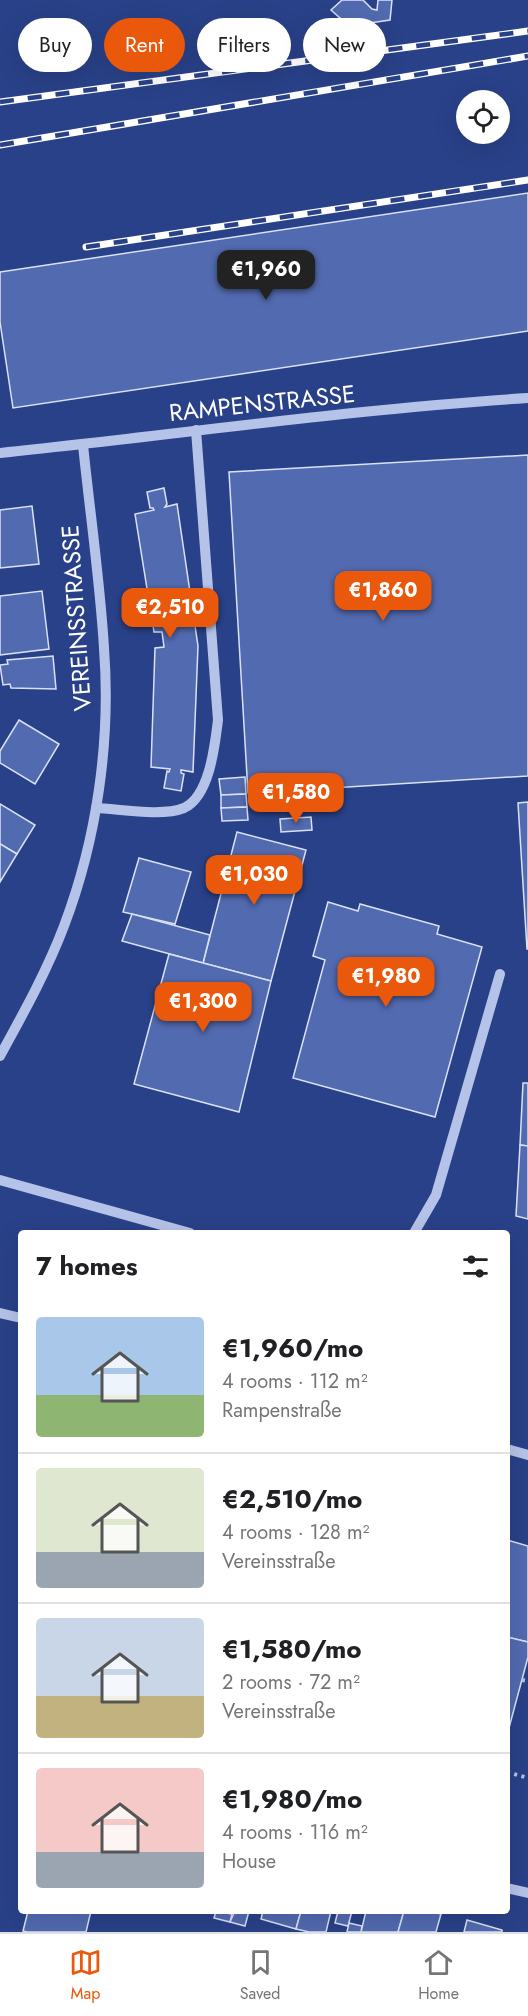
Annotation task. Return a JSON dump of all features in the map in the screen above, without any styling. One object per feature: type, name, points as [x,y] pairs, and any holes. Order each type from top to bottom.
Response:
[{"type":"street","name":"RAMPENSTRASSE","points":[[0,453],[196,430],[528,398]]},
{"type":"street","points":[[96,808],[172,811],[186,807],[196,798],[204,784],[215,751],[218,720],[196,430]]},
{"type":"street","name":"VEREINSSTRASSE","points":[[0,1056],[44,974],[65,925],[84,862],[96,808],[105,706],[104,649],[83,445]]},
{"type":"street","points":[[416,1230],[436,1195],[500,974]]},
{"type":"street","points":[[0,1179],[179,1230]]},
{"type":"street","points":[[0,1313],[18,1317]]},
{"type":"street","points":[[510,1450],[528,1455]]},
{"type":"street","points":[[510,1889],[528,1893]]},
{"type":"path","points":[[522,1680],[528,1681]]},
{"type":"path","points":[[510,1774],[528,1778]]},
{"type":"building","points":[[342,0],[363,0],[372,9],[377,10],[378,0],[392,0],[390,20],[386,21],[386,18],[340,18],[331,10]]},
{"type":"building","points":[[528,193],[528,331],[13,408],[0,322],[0,272]]},
{"type":"building","points":[[528,455],[528,776],[248,793],[229,472]]},
{"type":"building","points":[[164,488],[167,504],[165,507],[177,504],[198,646],[193,772],[181,770],[184,774],[181,791],[164,788],[167,771],[169,772],[170,769],[151,767],[155,648],[164,647],[162,632],[154,632],[135,514],[154,510],[150,508],[147,492]]},
{"type":"building","points":[[32,506],[39,564],[0,568],[0,510]]},
{"type":"building","points":[[42,591],[49,649],[0,655],[0,596]]},
{"type":"building","points":[[53,656],[56,689],[11,688],[10,684],[3,685],[0,665],[8,664],[7,660]]},
{"type":"building","points":[[19,720],[59,744],[35,784],[0,763],[0,751]]},
{"type":"building","points":[[245,777],[246,794],[221,795],[219,779]]},
{"type":"building","points":[[246,794],[247,807],[221,808],[221,795]]},
{"type":"building","points":[[528,802],[528,949],[527,949],[518,803]]},
{"type":"building","points":[[0,804],[35,825],[17,854],[0,844]]},
{"type":"building","points":[[247,807],[248,820],[222,821],[221,808]]},
{"type":"building","points":[[311,817],[312,830],[281,832],[280,819]]},
{"type":"building","points":[[237,832],[306,850],[271,981],[203,963]]},
{"type":"building","points":[[0,844],[17,854],[0,882]]},
{"type":"building","points":[[139,858],[191,872],[175,924],[123,912]]},
{"type":"building","points":[[328,902],[358,911],[360,904],[439,926],[437,934],[482,947],[435,1117],[293,1078],[325,960],[313,956]]},
{"type":"building","points":[[132,914],[210,935],[203,963],[122,941]]},
{"type":"building","points":[[169,954],[271,981],[239,1112],[134,1084]]},
{"type":"building","points":[[523,1083],[528,1083],[528,1146],[520,1145]]},
{"type":"building","points":[[520,1145],[528,1146],[528,1219],[516,1216]]},
{"type":"building","points":[[510,1541],[528,1546],[528,1642],[510,1638]]},
{"type":"building","points":[[510,1638],[528,1642],[528,1657],[510,1724]]},
{"type":"building","points":[[27,1914],[90,1914],[86,1932],[23,1931]]},
{"type":"building","points":[[215,1914],[232,1914],[230,1922],[214,1918]]},
{"type":"building","points":[[234,1914],[248,1914],[245,1926],[230,1922]]},
{"type":"building","points":[[262,1914],[300,1914],[296,1929],[261,1919]]},
{"type":"building","points":[[300,1914],[330,1914],[326,1932],[296,1929]]},
{"type":"building","points":[[337,1914],[351,1914],[348,1926],[335,1923]]},
{"type":"building","points":[[365,1914],[403,1914],[398,1932],[361,1932]]},
{"type":"building","points":[[403,1914],[441,1914],[436,1932],[398,1932]]},
{"type":"building","points":[[467,1920],[502,1930],[502,1932],[464,1932]]},
{"type":"building","points":[[349,1923],[362,1926],[361,1932],[347,1932]]},
{"type":"railway","points":[[0,102],[528,31]]},
{"type":"railway","points":[[0,145],[528,56]]},
{"type":"railway","points":[[86,247],[528,180]]}]
